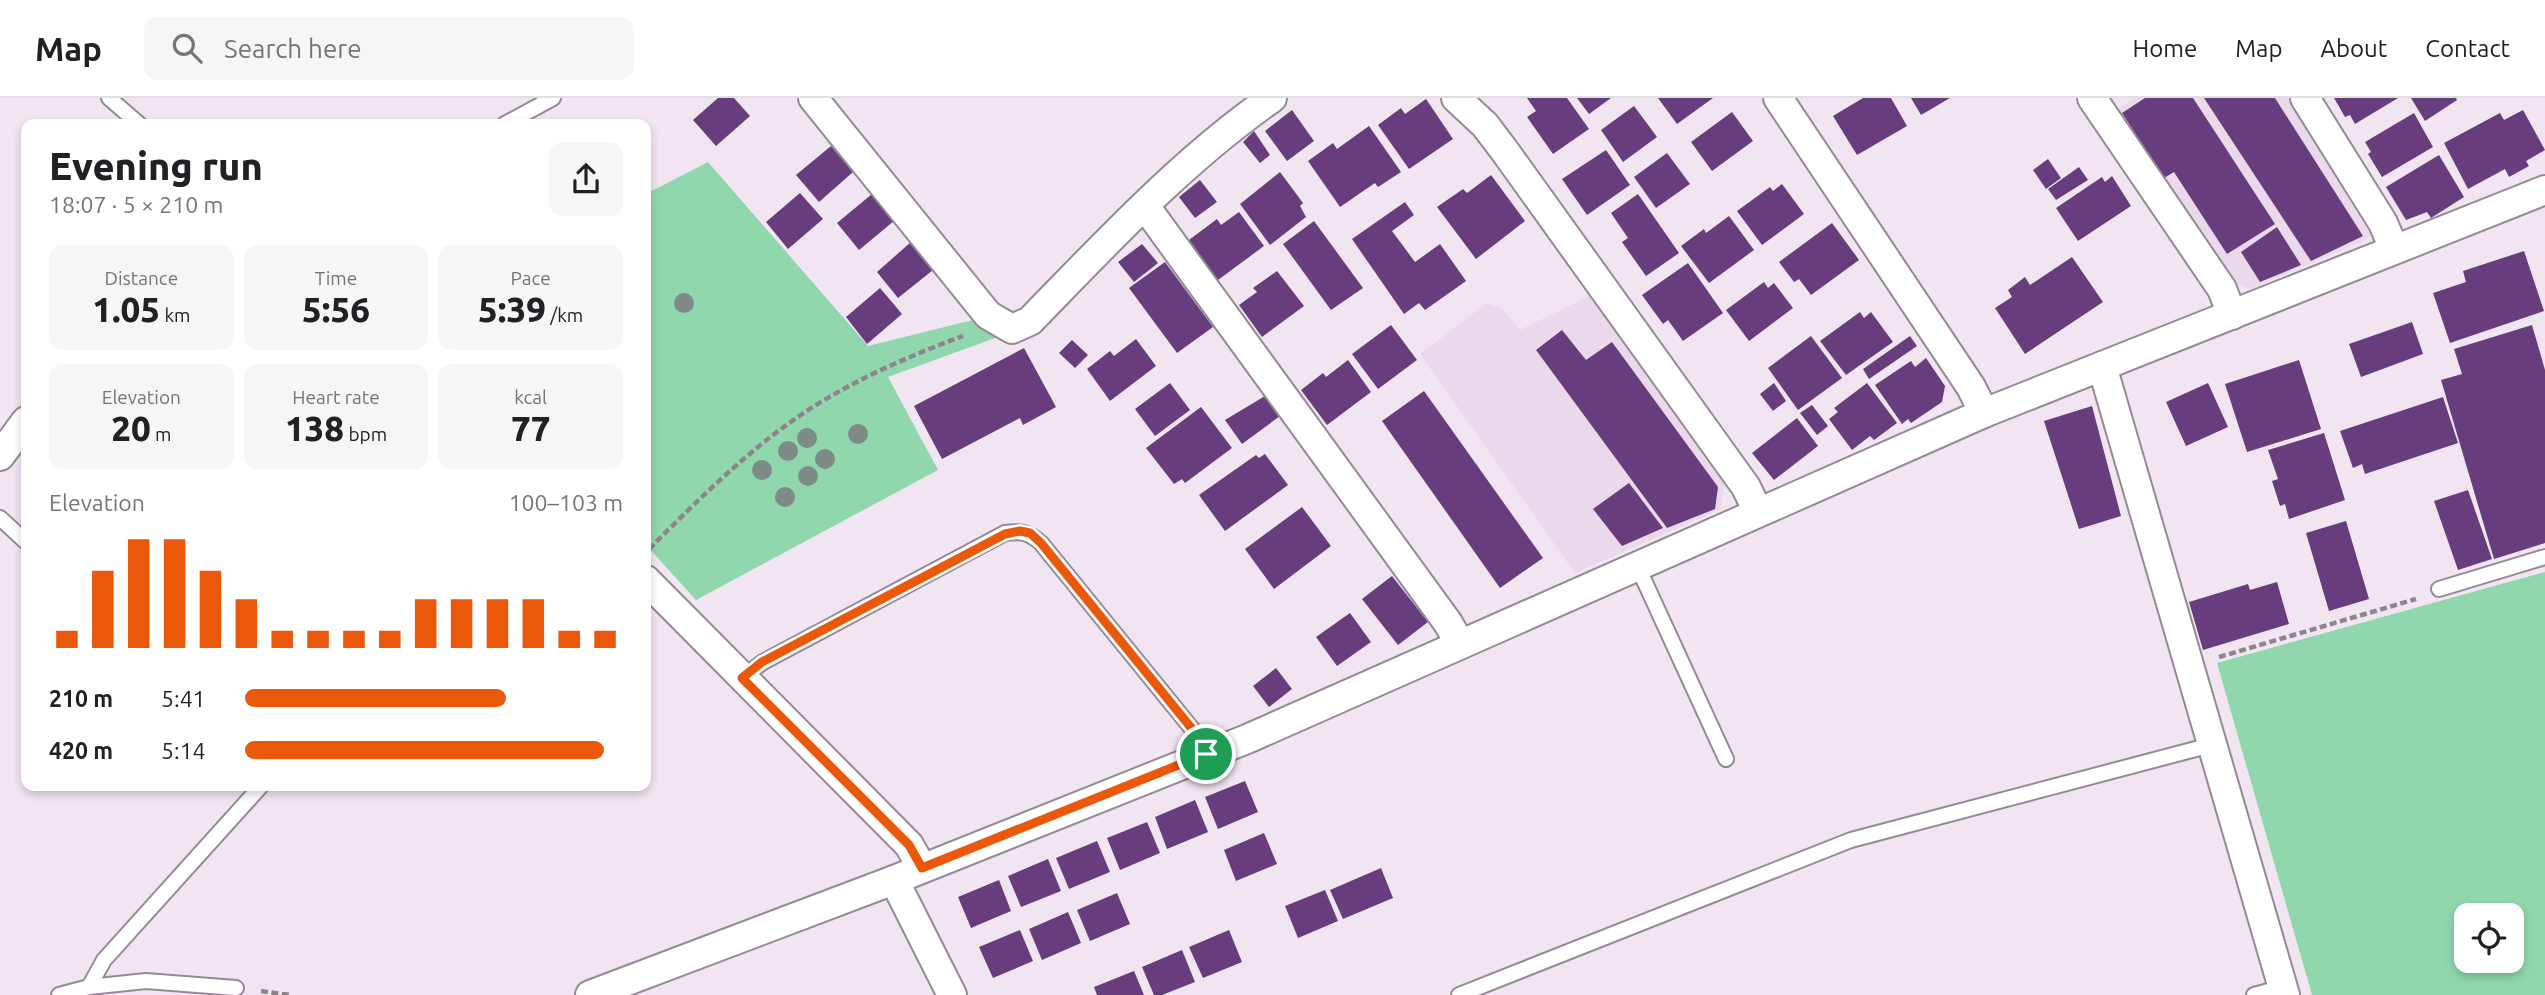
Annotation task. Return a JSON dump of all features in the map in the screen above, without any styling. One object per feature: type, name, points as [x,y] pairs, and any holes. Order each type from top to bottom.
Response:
[{"type":"street","points":[[813,98],[996,321],[1012,329],[1030,321],[1242,107],[1272,98]]},
{"type":"street","points":[[1456,98],[1485,125],[1504,150],[1746,487],[1758,512]]},
{"type":"street","points":[[1778,98],[1971,387],[1984,413]]},
{"type":"street","points":[[2092,98],[2222,289],[2232,315]]},
{"type":"street","points":[[2305,98],[2383,223],[2394,249]]},
{"type":"street","points":[[590,995],[894,880],[1206,754],[1984,413],[2545,190]]},
{"type":"street","points":[[1144,206],[1440,611],[1460,644]]},
{"type":"street","points":[[2102,366],[2146,509],[2211,745],[2284,991]]},
{"type":"street","points":[[0,456],[21,428]]},
{"type":"street","points":[[651,585],[909,845],[922,868]]},
{"type":"street","points":[[894,880],[953,995]]},
{"type":"lane","points":[[109,98],[133,119]]},
{"type":"lane","points":[[121,108],[133,98]]},
{"type":"lane","points":[[514,119],[553,98]]},
{"type":"lane","points":[[0,518],[21,537]]},
{"type":"lane","points":[[742,678],[762,662],[993,540],[1020,531],[1030,533],[1041,543],[1193,730],[1206,754]]},
{"type":"lane","points":[[2439,589],[2545,557]]},
{"type":"lane","points":[[1637,565],[1726,759]]},
{"type":"lane","points":[[1459,995],[1852,840],[2211,745]]},
{"type":"lane","points":[[89,987],[104,960],[256,791]]},
{"type":"lane","points":[[59,995],[89,987],[146,981],[236,988]]},
{"type":"lane","points":[[2254,995],[2284,991]]},
{"type":"path","points":[[651,547],[714,485],[787,425],[907,357],[996,321]]},
{"type":"path","points":[[2212,659],[2425,597],[2439,589]]},
{"type":"shaded area","points":[[2135,98],[2287,98],[2370,234],[2366,240],[2250,289],[2235,284],[2117,110]]},
{"type":"shaded area","points":[[1591,295],[1725,480],[1721,509],[1575,573],[1420,354],[1487,303],[1502,308],[1520,330]]},
{"type":"green space","points":[[708,162],[868,346],[977,319],[998,337],[888,377],[938,470],[696,600],[651,550],[651,191]]},
{"type":"green space","points":[[2545,572],[2545,995],[2312,995],[2217,663]]},
{"type":"building","points":[[718,98],[734,98],[750,116],[716,146],[693,120]]},
{"type":"building","points":[[1527,98],[1567,98],[1589,129],[1553,154],[1527,117],[1536,111]]},
{"type":"building","points":[[1577,98],[1611,98],[1589,114]]},
{"type":"building","points":[[1658,98],[1713,98],[1677,124]]},
{"type":"building","points":[[1863,98],[1891,98],[1907,126],[1857,155],[1833,116]]},
{"type":"building","points":[[1911,98],[1950,98],[1921,115]]},
{"type":"building","points":[[2145,98],[2193,98],[2275,224],[2227,254],[2174,172],[2164,178],[2122,113]]},
{"type":"building","points":[[2204,98],[2275,98],[2363,236],[2311,261]]},
{"type":"building","points":[[2334,98],[2398,98],[2355,124],[2350,115],[2345,117]]},
{"type":"building","points":[[2411,98],[2456,98],[2457,100],[2425,121]]},
{"type":"building","points":[[1426,99],[1453,139],[1409,169],[1378,125],[1401,108],[1405,114]]},
{"type":"building","points":[[1634,106],[1657,137],[1623,162],[1601,130]]},
{"type":"building","points":[[1292,110],[1314,141],[1287,161],[1265,131]]},
{"type":"building","points":[[2523,110],[2545,150],[2526,161],[2529,166],[2509,177],[2505,169],[2468,189],[2444,143],[2500,113],[2504,120]]},
{"type":"building","points":[[1732,112],[1753,141],[1712,171],[1691,142]]},
{"type":"building","points":[[2414,113],[2433,147],[2382,177],[2368,154],[2371,152],[2365,142]]},
{"type":"building","points":[[1369,126],[1401,172],[1378,187],[1375,183],[1340,207],[1308,161],[1333,143],[1337,149]]},
{"type":"building","points":[[1254,131],[1270,155],[1260,163],[1243,142]]},
{"type":"building","points":[[831,146],[853,172],[819,202],[796,175]]},
{"type":"building","points":[[1606,150],[1630,185],[1587,215],[1562,179]]},
{"type":"building","points":[[1667,153],[1690,184],[1656,208],[1634,177]]},
{"type":"building","points":[[2439,155],[2464,197],[2431,218],[2427,212],[2406,220],[2386,187]]},
{"type":"building","points":[[2048,159],[2061,178],[2046,189],[2033,170]]},
{"type":"building","points":[[2079,167],[2088,180],[2056,200],[2048,189]]},
{"type":"building","points":[[1280,172],[1303,203],[1300,206],[1306,217],[1270,245],[1240,204]]},
{"type":"building","points":[[1491,175],[1525,221],[1476,259],[1437,207],[1463,189],[1467,193]]},
{"type":"building","points":[[2112,176],[2131,206],[2078,241],[2056,208],[2102,177],[2105,182]]},
{"type":"building","points":[[1200,180],[1217,202],[1195,218],[1179,197]]},
{"type":"building","points":[[1782,184],[1804,214],[1762,245],[1737,211],[1770,187],[1773,191]]},
{"type":"building","points":[[800,193],[823,219],[788,249],[766,222]]},
{"type":"building","points":[[872,194],[894,221],[859,250],[837,223]]},
{"type":"building","points":[[1638,194],[1679,253],[1646,276],[1622,242],[1628,238],[1611,213]]},
{"type":"building","points":[[1405,202],[1414,215],[1392,231],[1415,262],[1440,244],[1466,281],[1425,310],[1419,303],[1404,314],[1352,239]]},
{"type":"building","points":[[1239,212],[1264,246],[1218,280],[1189,240],[1217,219],[1221,225]]},
{"type":"building","points":[[1729,216],[1754,250],[1709,283],[1681,246],[1704,229],[1706,233]]},
{"type":"building","points":[[1314,221],[1363,288],[1331,310],[1283,244]]},
{"type":"building","points":[[1832,223],[1859,260],[1811,295],[1799,279],[1794,282],[1779,262]]},
{"type":"building","points":[[2277,227],[2301,265],[2260,282],[2241,252]]},
{"type":"building","points":[[911,242],[933,270],[898,298],[877,272]]},
{"type":"building","points":[[1142,244],[1158,263],[1134,282],[1118,262]]},
{"type":"building","points":[[2524,251],[2544,311],[2450,343],[2433,293],[2466,282],[2463,271]]},
{"type":"building","points":[[2072,257],[2103,302],[2025,354],[1995,308],[2012,297],[2008,290],[2025,277],[2030,285]]},
{"type":"building","points":[[1165,262],[1213,327],[1177,353],[1129,288]]},
{"type":"building","points":[[1688,263],[1723,313],[1683,341],[1668,320],[1663,324],[1642,295]]},
{"type":"building","points":[[1277,271],[1304,306],[1262,337],[1239,305],[1257,292],[1253,288]]},
{"type":"building","points":[[1764,282],[1768,288],[1774,283],[1793,308],[1749,341],[1726,310]]},
{"type":"building","points":[[880,288],[902,314],[867,344],[846,317]]},
{"type":"building","points":[[1860,312],[1864,318],[1871,312],[1893,342],[1846,375],[1820,341]]},
{"type":"building","points":[[2412,322],[2423,354],[2361,377],[2349,344]]},
{"type":"building","points":[[1391,325],[1417,360],[1378,389],[1352,354]]},
{"type":"building","points":[[2532,325],[2545,370],[2545,543],[2494,559],[2441,380],[2462,374],[2454,349]]},
{"type":"building","points":[[1562,330],[1586,360],[1612,342],[1718,487],[1715,509],[1667,528],[1536,350]]},
{"type":"building","points":[[1811,336],[1842,378],[1798,410],[1768,368]]},
{"type":"building","points":[[1910,336],[1917,346],[1869,379],[1863,369]]},
{"type":"building","points":[[1136,339],[1156,366],[1110,401],[1087,369],[1110,351],[1114,356]]},
{"type":"building","points":[[1072,340],[1088,355],[1075,368],[1059,353]]},
{"type":"building","points":[[1024,348],[1056,407],[1023,425],[1020,418],[942,459],[914,406]]},
{"type":"building","points":[[1926,358],[1945,386],[1942,402],[1911,423],[1908,419],[1902,424],[1875,385],[1911,361],[1915,367]]},
{"type":"building","points":[[1348,360],[1371,392],[1327,425],[1301,390],[1323,373],[1326,377]]},
{"type":"building","points":[[2299,360],[2321,429],[2247,452],[2225,384]]},
{"type":"building","points":[[1170,383],[1190,410],[1155,436],[1135,409]]},
{"type":"building","points":[[1774,383],[1786,401],[1773,411],[1760,394]]},
{"type":"building","points":[[1867,383],[1897,423],[1874,440],[1870,436],[1852,450],[1829,419],[1838,412],[1834,408]]},
{"type":"building","points":[[2208,383],[2228,427],[2186,446],[2166,402]]},
{"type":"building","points":[[1424,391],[1543,558],[1500,588],[1382,421]]},
{"type":"building","points":[[1265,396],[1280,416],[1242,444],[1225,420]]},
{"type":"building","points":[[2443,397],[2458,443],[2365,474],[2362,464],[2353,468],[2340,431]]},
{"type":"building","points":[[1812,405],[1828,426],[1817,435],[1800,413]]},
{"type":"building","points":[[2092,406],[2121,516],[2079,529],[2044,421]]},
{"type":"building","points":[[1201,407],[1232,448],[1185,483],[1182,479],[1174,484],[1146,448]]},
{"type":"building","points":[[1797,418],[1818,446],[1774,480],[1752,453]]},
{"type":"building","points":[[2324,433],[2345,500],[2289,519],[2285,504],[2280,506],[2272,481],[2278,479],[2268,450]]},
{"type":"building","points":[[1265,454],[1288,485],[1225,531],[1199,495],[1256,455],[1259,458]]},
{"type":"building","points":[[1629,483],[1663,528],[1622,546],[1593,509]]},
{"type":"building","points":[[2468,490],[2492,559],[2458,570],[2434,501]]},
{"type":"building","points":[[1302,507],[1331,546],[1274,589],[1245,549]]},
{"type":"building","points":[[2346,521],[2369,599],[2329,611],[2306,533]]},
{"type":"building","points":[[1392,576],[1428,622],[1398,645],[1362,599]]},
{"type":"building","points":[[2277,582],[2289,624],[2203,650],[2189,602],[2248,584],[2250,590]]},
{"type":"building","points":[[1350,613],[1371,642],[1337,666],[1316,637]]},
{"type":"building","points":[[1276,668],[1292,689],[1269,707],[1253,686]]},
{"type":"building","points":[[1245,781],[1258,812],[1218,829],[1205,797]]},
{"type":"building","points":[[1195,800],[1208,832],[1167,849],[1155,817]]},
{"type":"building","points":[[1147,822],[1160,853],[1120,870],[1107,838]]},
{"type":"building","points":[[1264,833],[1277,864],[1236,881],[1224,850]]},
{"type":"building","points":[[1097,841],[1110,872],[1069,889],[1056,858]]},
{"type":"building","points":[[1048,859],[1061,891],[1021,907],[1008,876]]},
{"type":"building","points":[[1381,868],[1393,898],[1343,919],[1330,890]]},
{"type":"building","points":[[999,880],[1011,911],[971,928],[958,897]]},
{"type":"building","points":[[1325,890],[1338,921],[1298,938],[1285,906]]},
{"type":"building","points":[[1117,893],[1130,924],[1090,941],[1077,910]]},
{"type":"building","points":[[1068,912],[1081,943],[1042,960],[1029,929]]},
{"type":"building","points":[[1020,930],[1033,961],[993,978],[979,947]]},
{"type":"building","points":[[1229,930],[1242,962],[1203,978],[1189,947]]},
{"type":"building","points":[[1182,950],[1195,982],[1162,995],[1154,995],[1142,967]]},
{"type":"building","points":[[1134,971],[1144,995],[1097,995],[1094,987]]},
{"type":"route","points":[[1020,531],[1030,533],[1041,543],[1193,730],[1206,754],[922,868],[909,845],[742,678],[762,662],[924,576],[1005,534],[1020,531]]}]
